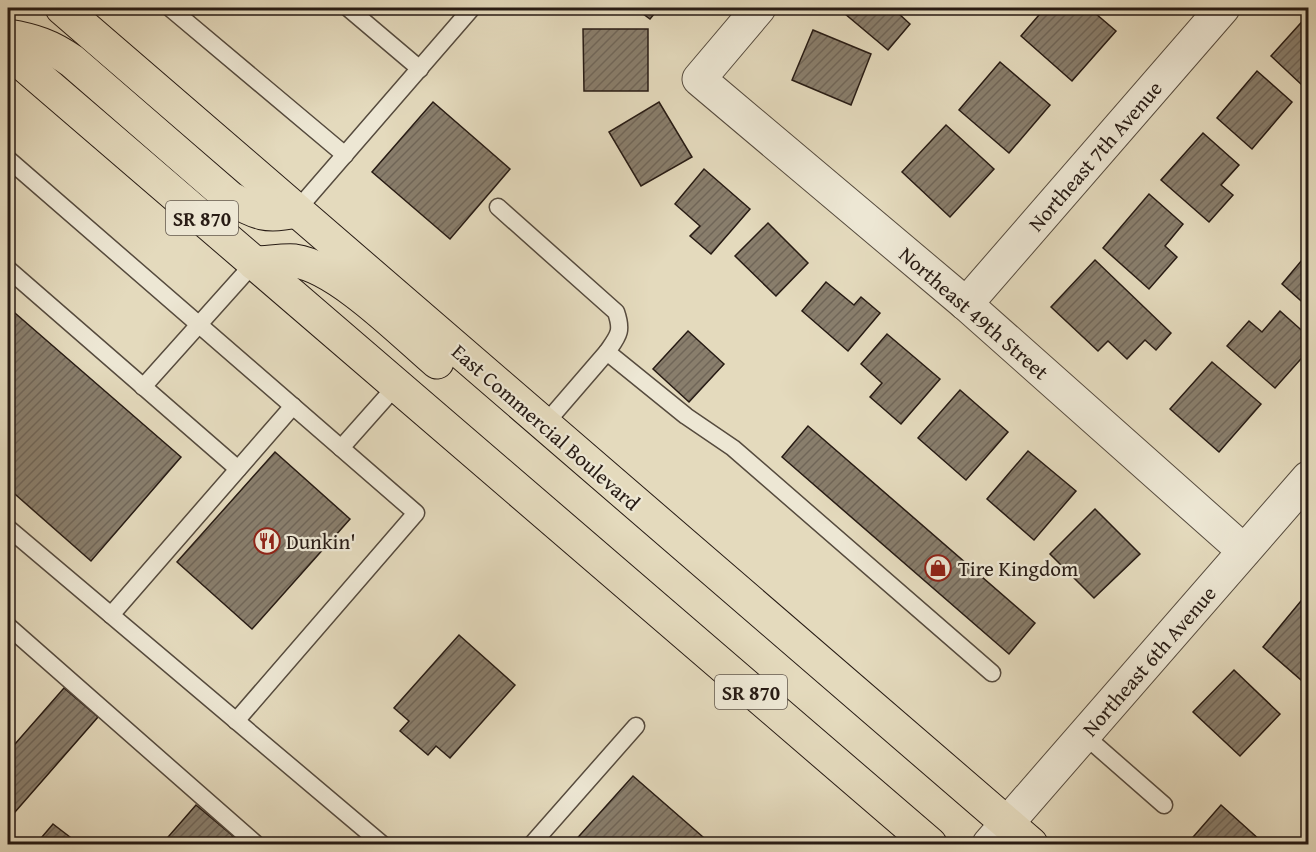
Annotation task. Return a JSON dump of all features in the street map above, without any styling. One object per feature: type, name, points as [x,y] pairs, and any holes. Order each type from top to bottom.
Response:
[{"type":"main road","name":"East Commercial Boulevard","points":[[62,8],[579,455],[1009,838]]},
{"type":"main road","points":[[8,36],[36,41],[65,56],[230,198],[252,210],[274,216],[296,211]]},
{"type":"main road","name":"SR 870","points":[[8,51],[930,844]]},
{"type":"main road","points":[[254,263],[296,261],[325,271],[344,282],[517,431],[537,442],[579,455]]},
{"type":"street","name":"Northeast 49th Street","points":[[759,8],[699,79],[966,304],[1244,552]]},
{"type":"street","name":"Northeast 7th Avenue","points":[[966,304],[1223,8]]},
{"type":"street","name":"Northeast 6th Avenue","points":[[1009,838],[1084,735],[1308,478]]},
{"type":"lane","points":[[170,8],[345,155]]},
{"type":"lane","points":[[348,8],[420,69]]},
{"type":"lane","points":[[296,211],[472,8]]},
{"type":"lane","points":[[8,159],[416,513],[236,721]]},
{"type":"lane","points":[[498,207],[616,312],[620,324],[619,334],[607,352],[544,425]]},
{"type":"lane","points":[[143,387],[254,263]]},
{"type":"lane","points":[[8,269],[238,469]]},
{"type":"lane","points":[[607,352],[686,416],[733,447],[993,673]]},
{"type":"lane","points":[[341,448],[396,386]]},
{"type":"lane","points":[[111,615],[293,406]]},
{"type":"lane","points":[[8,528],[382,844]]},
{"type":"lane","points":[[8,626],[256,844]]},
{"type":"lane","points":[[532,844],[636,726]]},
{"type":"lane","points":[[1084,735],[1164,805]]},
{"type":"building","points":[[635,8],[659,8],[650,19]]},
{"type":"building","points":[[838,8],[902,8],[897,12],[910,24],[888,50]]},
{"type":"building","points":[[1045,8],[1089,8],[1116,31],[1072,81],[1021,36]]},
{"type":"building","points":[[1308,15],[1308,82],[1304,87],[1271,56]]},
{"type":"building","points":[[583,29],[648,29],[648,91],[584,91]]},
{"type":"building","points":[[813,30],[871,54],[851,105],[792,80]]},
{"type":"building","points":[[1000,62],[1050,105],[1009,153],[959,110]]},
{"type":"building","points":[[1257,71],[1292,102],[1252,149],[1217,118]]},
{"type":"building","points":[[433,102],[510,169],[450,239],[372,172]]},
{"type":"building","points":[[659,102],[692,157],[641,186],[609,132]]},
{"type":"building","points":[[946,125],[994,169],[950,217],[902,172]]},
{"type":"building","points":[[1203,133],[1239,165],[1221,185],[1233,195],[1209,222],[1161,180]]},
{"type":"building","points":[[704,169],[750,209],[711,254],[690,236],[700,226],[675,204]]},
{"type":"building","points":[[1149,194],[1183,224],[1165,246],[1177,257],[1149,289],[1103,248]]},
{"type":"building","points":[[768,223],[808,263],[776,296],[735,256]]},
{"type":"building","points":[[1095,260],[1171,333],[1156,350],[1145,340],[1127,359],[1108,341],[1098,351],[1051,307]]},
{"type":"building","points":[[1302,260],[1308,265],[1308,307],[1282,284]]},
{"type":"building","points":[[826,282],[854,305],[861,297],[880,313],[848,351],[802,311]]},
{"type":"building","points":[[8,307],[181,457],[91,561],[8,488]]},
{"type":"building","points":[[1280,311],[1308,336],[1308,351],[1275,388],[1227,346],[1249,321],[1262,332]]},
{"type":"building","points":[[688,331],[724,364],[689,402],[653,369]]},
{"type":"building","points":[[887,334],[940,379],[901,424],[870,397],[882,383],[861,364]]},
{"type":"building","points":[[1212,362],[1261,404],[1219,452],[1170,409]]},
{"type":"building","points":[[960,390],[1008,432],[966,480],[918,438]]},
{"type":"building","points":[[808,426],[1035,623],[1009,654],[782,457]]},
{"type":"building","points":[[1028,451],[1076,491],[1034,540],[987,499]]},
{"type":"building","points":[[275,452],[350,519],[252,629],[177,562]]},
{"type":"building","points":[[1095,509],[1140,554],[1094,598],[1050,554]]},
{"type":"building","points":[[1305,596],[1308,599],[1308,686],[1263,647]]},
{"type":"building","points":[[459,635],[515,685],[450,758],[436,746],[428,755],[400,731],[409,721],[394,708]]},
{"type":"building","points":[[1234,670],[1280,714],[1240,756],[1193,712]]},
{"type":"building","points":[[64,688],[98,717],[8,820],[8,752]]},
{"type":"building","points":[[633,776],[711,844],[572,844]]},
{"type":"building","points":[[196,805],[233,836],[226,844],[162,844]]},
{"type":"building","points":[[1221,805],[1261,841],[1258,844],[1187,844]]},
{"type":"building","points":[[53,824],[79,844],[36,844]]},
{"type":"place","name":"Dunkin'","points":[[267,541]]},
{"type":"place","name":"Tire Kingdom","points":[[938,568]]}]
